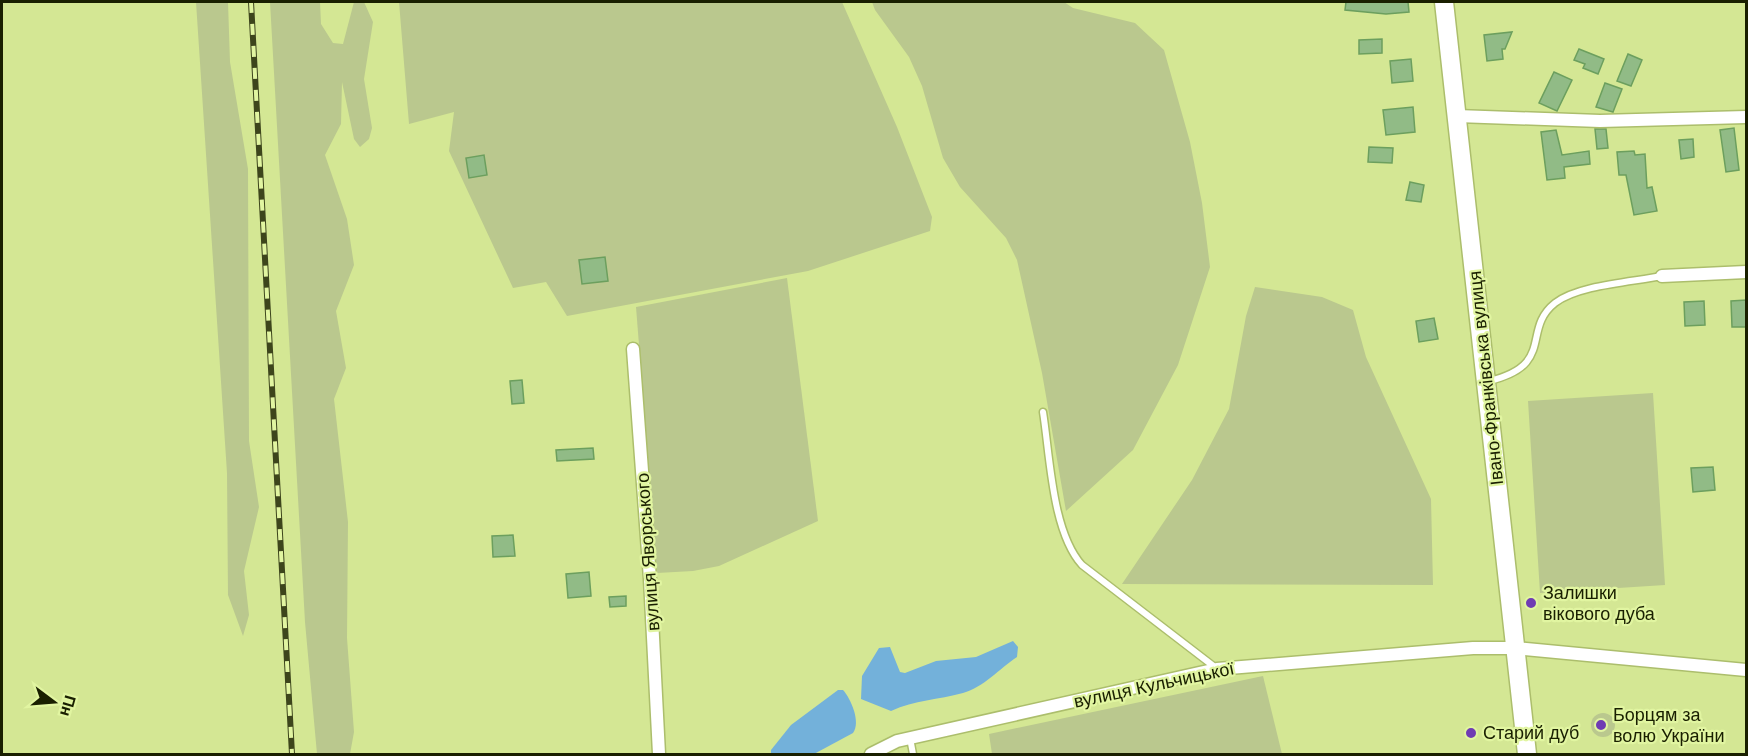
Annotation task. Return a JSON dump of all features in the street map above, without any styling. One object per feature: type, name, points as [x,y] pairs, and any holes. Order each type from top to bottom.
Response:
[{"type":"main road","name":"Івано-Франківська вулиця","points":[[1444,2],[1527,754]]},
{"type":"street","points":[[1457,116],[1600,121],[1746,117]]},
{"type":"street","points":[[1662,276],[1746,272]]},
{"type":"street","name":"вулиця Яворського","points":[[633,349],[650,579],[659,754]]},
{"type":"street","name":"вулиця Кульчицької","points":[[871,754],[897,741],[1217,669],[1473,648],[1515,648],[1746,670]]},
{"type":"lane","points":[[1486,382],[1516,373],[1526,364],[1533,353],[1545,315],[1553,304],[1568,294],[1662,276]]},
{"type":"lane","points":[[1043,412],[1056,499],[1070,553],[1082,565],[1217,669]]},
{"type":"lane","points":[[910,738],[913,754]]},
{"type":"green space","points":[[196,2],[228,2],[230,62],[248,169],[249,441],[259,507],[244,571],[249,615],[243,636],[228,595],[227,473]]},
{"type":"green space","points":[[270,2],[320,2],[321,24],[333,43],[343,44],[354,2],[364,2],[373,22],[364,79],[372,128],[369,139],[360,147],[354,139],[342,82],[341,124],[325,155],[347,219],[354,265],[336,311],[346,368],[334,399],[348,522],[347,638],[354,732],[350,754],[317,754],[305,622]]},
{"type":"green space","points":[[399,2],[842,2],[897,127],[932,217],[930,231],[808,271],[567,316],[546,282],[513,288],[449,151],[454,112],[409,124]]},
{"type":"green space","points":[[872,2],[1064,2],[1073,8],[1135,23],[1164,50],[1190,142],[1202,203],[1210,267],[1178,365],[1133,450],[1066,511],[1042,373],[1017,260],[1006,238],[960,187],[943,158],[922,86],[909,57],[875,10]]},
{"type":"green space","points":[[787,278],[818,521],[719,566],[693,571],[657,573],[636,307]]},
{"type":"green space","points":[[1255,287],[1322,297],[1353,310],[1366,357],[1431,499],[1433,585],[1122,584],[1192,480],[1229,409],[1246,316]]},
{"type":"green space","points":[[1653,393],[1665,585],[1540,593],[1528,401]]},
{"type":"green space","points":[[1263,676],[1282,754],[992,754],[989,734]]},
{"type":"green space","points":[[1603,713],[1612,716],[1615,725],[1612,734],[1603,737],[1594,734],[1591,725],[1594,716]]},
{"type":"water","points":[[1013,641],[1018,647],[1017,657],[971,690],[891,711],[861,699],[862,676],[879,648],[890,647],[900,672],[905,673],[936,661],[976,657]]},
{"type":"water","points":[[838,690],[843,690],[854,711],[856,723],[853,733],[814,754],[771,754],[771,750],[791,725]]},
{"type":"building","points":[[1346,2],[1408,2],[1409,12],[1386,14],[1345,10]]},
{"type":"building","points":[[1512,32],[1505,49],[1502,49],[1503,59],[1487,61],[1484,35]]},
{"type":"building","points":[[1382,39],[1382,53],[1359,54],[1359,40]]},
{"type":"building","points":[[1579,49],[1604,59],[1598,74],[1583,68],[1585,64],[1574,60]]},
{"type":"building","points":[[1628,54],[1642,60],[1631,86],[1617,81]]},
{"type":"building","points":[[1411,59],[1413,81],[1392,83],[1390,61]]},
{"type":"building","points":[[1554,72],[1572,80],[1557,111],[1539,103]]},
{"type":"building","points":[[1605,83],[1622,89],[1613,112],[1596,107]]},
{"type":"building","points":[[1413,107],[1415,132],[1386,135],[1383,110]]},
{"type":"building","points":[[1734,128],[1739,170],[1726,172],[1720,130]]},
{"type":"building","points":[[1595,129],[1606,129],[1608,148],[1597,149]]},
{"type":"building","points":[[1556,130],[1562,155],[1589,151],[1590,164],[1564,167],[1565,178],[1547,180],[1541,132]]},
{"type":"building","points":[[1693,139],[1694,157],[1681,159],[1679,140]]},
{"type":"building","points":[[1369,147],[1393,148],[1392,163],[1368,162]]},
{"type":"building","points":[[1634,151],[1635,155],[1645,154],[1647,188],[1652,187],[1657,211],[1634,215],[1626,175],[1619,175],[1617,152]]},
{"type":"building","points":[[484,155],[487,175],[469,178],[466,158]]},
{"type":"building","points":[[1410,182],[1424,185],[1421,202],[1406,200]]},
{"type":"building","points":[[605,257],[608,281],[582,284],[579,260]]},
{"type":"building","points":[[1746,300],[1746,327],[1732,327],[1731,301]]},
{"type":"building","points":[[1704,301],[1705,325],[1685,326],[1684,302]]},
{"type":"building","points":[[1434,318],[1438,339],[1419,342],[1416,321]]},
{"type":"building","points":[[522,380],[524,403],[512,404],[510,381]]},
{"type":"building","points":[[593,448],[594,459],[557,461],[556,450]]},
{"type":"building","points":[[1713,467],[1715,490],[1693,492],[1691,468]]},
{"type":"building","points":[[513,535],[515,556],[493,557],[492,536]]},
{"type":"building","points":[[589,572],[591,596],[568,598],[566,574]]},
{"type":"building","points":[[626,596],[626,606],[610,607],[609,597]]},
{"type":"railway","points":[[251,2],[292,754]]},
{"type":"place","name":"Залишки вікового дуба","points":[[1531,603]]},
{"type":"place","name":"Борцям за волю України","points":[[1601,725]]},
{"type":"place","name":"Старий дуб","points":[[1471,733]]}]
